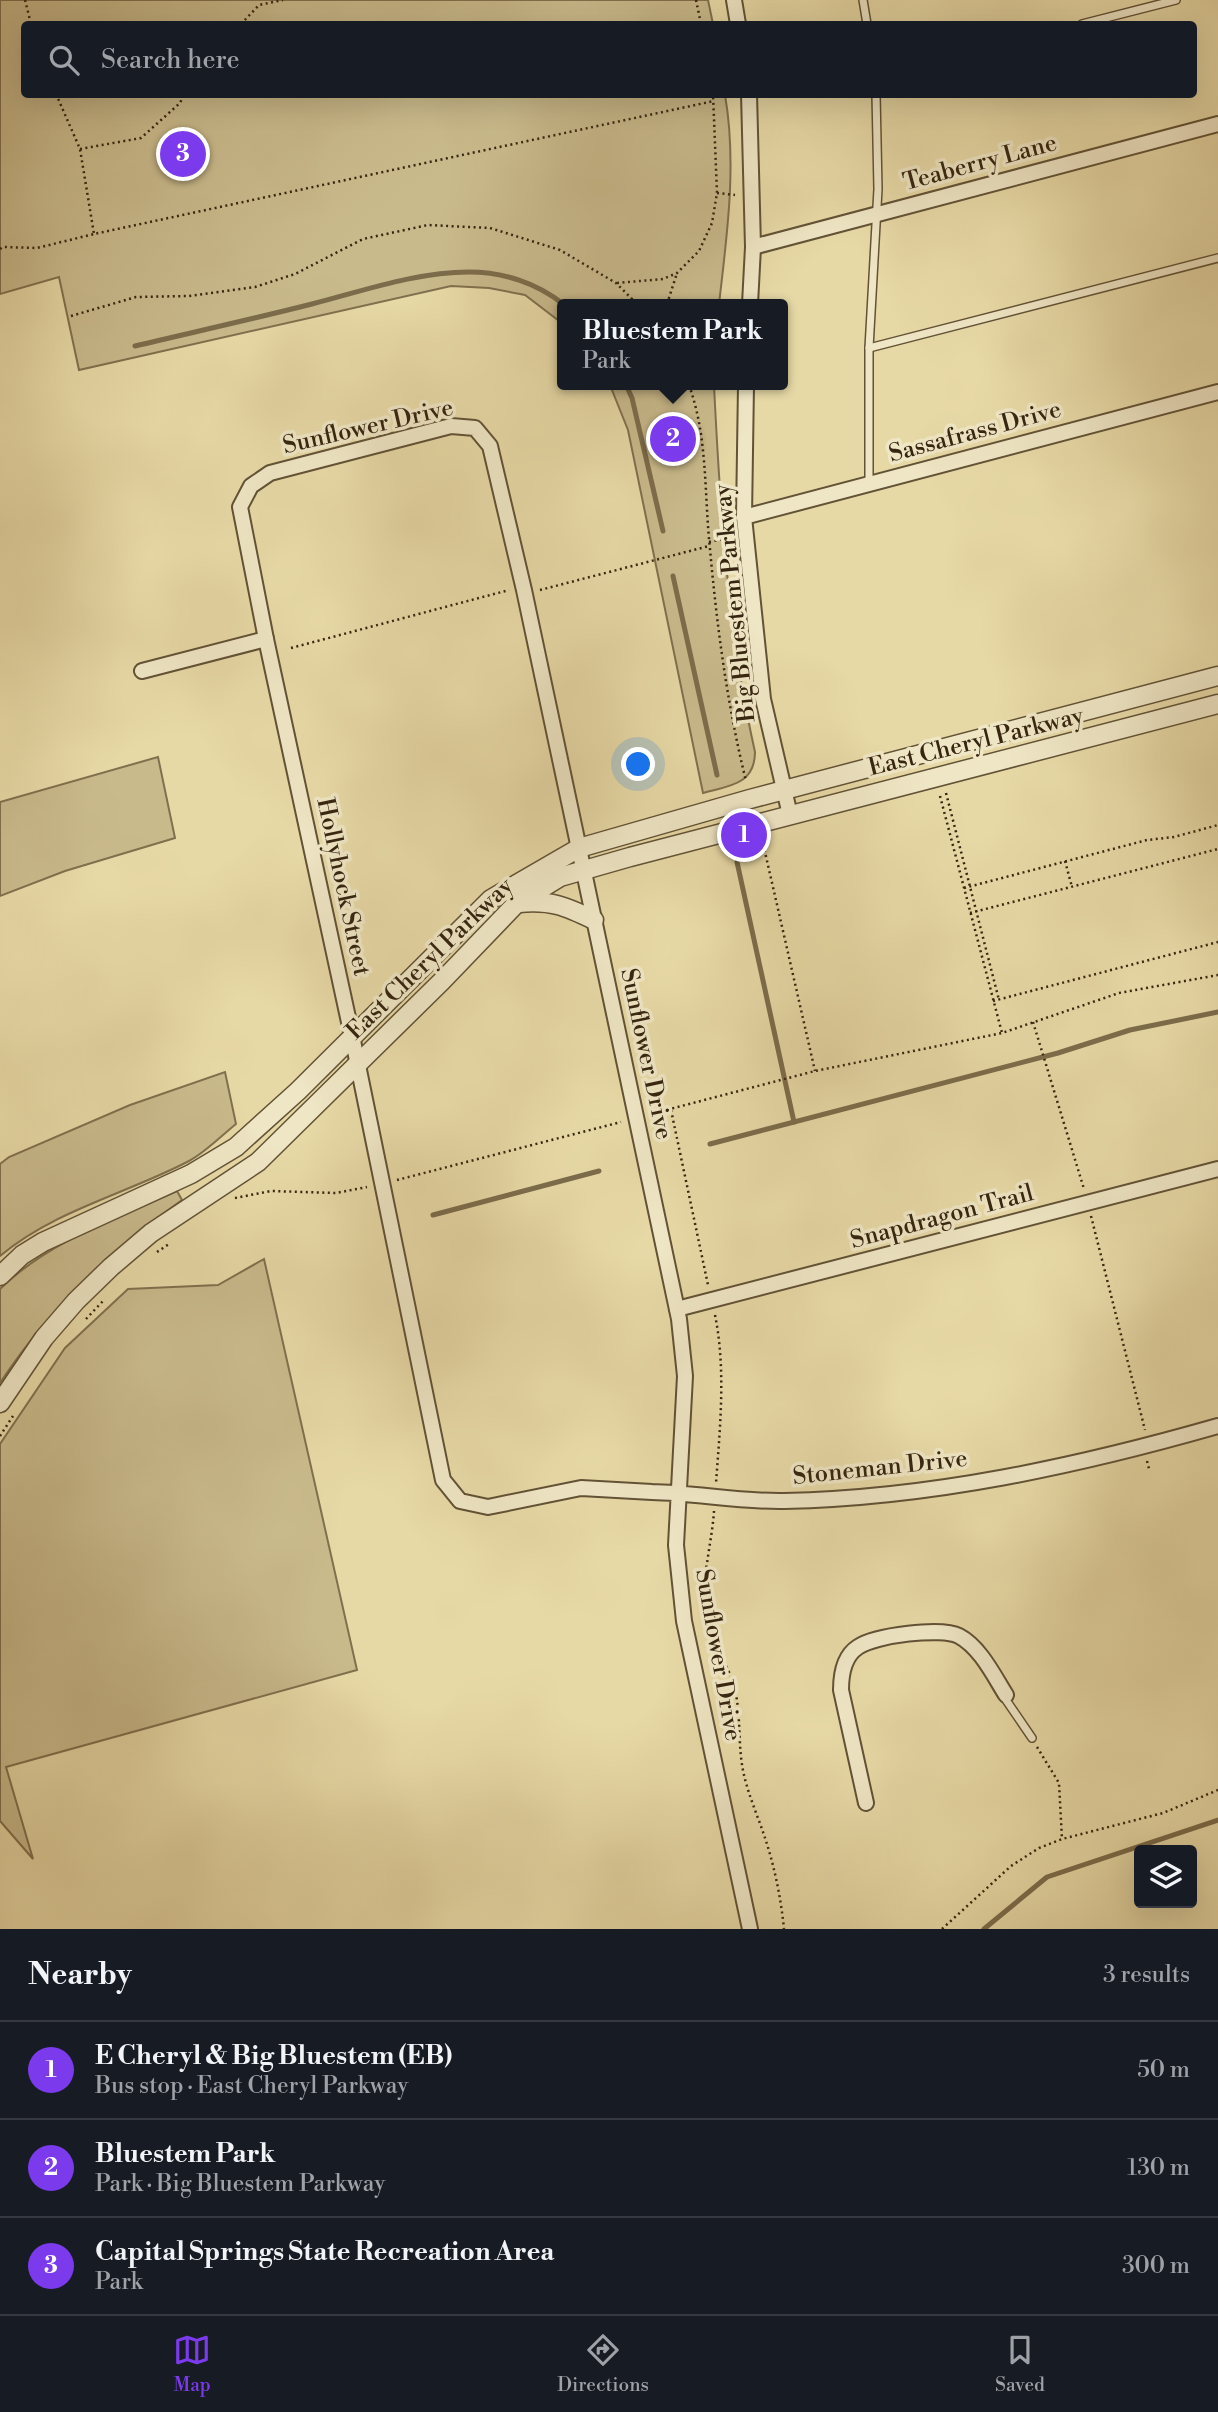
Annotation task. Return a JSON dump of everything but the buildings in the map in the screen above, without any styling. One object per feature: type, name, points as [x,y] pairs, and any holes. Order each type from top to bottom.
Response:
[{"type":"street","points":[[734,0],[738,21]]},
{"type":"street","points":[[749,98],[753,247],[750,299]]},
{"type":"street","name":"Teaberry Lane","points":[[753,247],[1218,124]]},
{"type":"street","name":"Big Bluestem Parkway","points":[[746,390],[744,517],[762,699],[790,815]]},
{"type":"street","name":"Sassafrass Drive","points":[[744,517],[1218,392]]},
{"type":"street","name":"Sunflower Drive","points":[[251,486],[270,473],[451,426],[475,428],[490,446],[524,590],[677,1309],[685,1376],[676,1545],[684,1621],[750,1929]]},
{"type":"street","name":"Hollyhock Street","points":[[251,486],[240,507],[266,639],[358,1063],[443,1480],[460,1501]]},
{"type":"street","points":[[142,671],[266,639]]},
{"type":"street","name":"East Cheryl Parkway","points":[[0,1276],[22,1255],[43,1241],[191,1174],[236,1147],[279,1109],[491,899],[579,848],[784,790],[1218,676]]},
{"type":"street","name":"East Cheryl Parkway","points":[[8,1407],[44,1338],[76,1301],[111,1267],[151,1233],[258,1161],[442,981],[516,904],[549,882],[584,870],[790,815],[1218,704]]},
{"type":"street","points":[[516,904],[541,901],[563,905],[594,920]]},
{"type":"street","name":"Snapdragon Trail","points":[[677,1309],[1218,1169]]},
{"type":"street","name":"Stoneman Drive","points":[[460,1501],[488,1507],[581,1488],[780,1502],[834,1500],[1024,1474],[1218,1426]]},
{"type":"street","points":[[866,1803],[841,1690],[841,1673],[857,1647],[874,1640],[946,1631],[973,1646],[1005,1696]]},
{"type":"lane","points":[[863,0],[866,21]]},
{"type":"lane","points":[[1094,21],[1176,0]]},
{"type":"lane","points":[[869,483],[869,348],[878,189],[876,98]]},
{"type":"lane","points":[[869,348],[1218,258]]},
{"type":"lane","points":[[1005,1696],[1032,1738]]},
{"type":"path","points":[[25,0],[30,21]]},
{"type":"path","points":[[243,21],[259,5],[283,0]]},
{"type":"path","points":[[696,0],[700,21]]},
{"type":"path","points":[[58,98],[80,149],[94,234]]},
{"type":"path","points":[[80,149],[141,138],[182,98]]},
{"type":"path","points":[[615,283],[663,279],[677,273],[699,251],[712,223],[718,193],[714,98]]},
{"type":"path","points":[[0,250],[3,247],[37,248],[714,101]]},
{"type":"path","points":[[718,193],[740,195]]},
{"type":"path","points":[[71,316],[136,297],[189,296],[255,287],[295,274],[363,239],[428,225],[490,228],[560,250],[615,283],[632,299]]},
{"type":"path","points":[[669,299],[677,273]]},
{"type":"path","points":[[691,390],[701,432],[709,544],[725,688],[746,781]]},
{"type":"path","points":[[547,588],[733,536]]},
{"type":"path","points":[[291,648],[512,589]]},
{"type":"path","points":[[938,777],[970,886],[999,1000]]},
{"type":"path","points":[[938,777],[1002,1033]]},
{"type":"path","points":[[964,888],[1147,840],[1218,825]]},
{"type":"path","points":[[761,837],[815,1071]]},
{"type":"path","points":[[971,913],[1218,849]]},
{"type":"path","points":[[1065,861],[1072,887]]},
{"type":"path","points":[[993,1002],[1218,943]]},
{"type":"path","points":[[659,1112],[804,1073],[1002,1033],[1119,993],[1218,975]]},
{"type":"path","points":[[1034,1022],[1081,1181]]},
{"type":"path","points":[[670,1109],[707,1279]]},
{"type":"path","points":[[404,1178],[614,1124]]},
{"type":"path","points":[[233,1199],[271,1191],[336,1193],[360,1189]]},
{"type":"path","points":[[1093,1225],[1145,1431]]},
{"type":"path","points":[[157,1253],[168,1245]]},
{"type":"path","points":[[85,1319],[105,1299]]},
{"type":"path","points":[[716,1323],[720,1410],[716,1485]]},
{"type":"path","points":[[0,1436],[8,1407]]},
{"type":"path","points":[[1146,1460],[1149,1469]]},
{"type":"path","points":[[714,1510],[706,1578],[706,1612],[733,1685],[744,1778],[768,1851],[784,1929]]},
{"type":"path","points":[[1032,1738],[1059,1783],[1062,1839]]},
{"type":"path","points":[[942,1929],[1026,1856],[1062,1839],[1163,1814],[1218,1790]]},
{"type":"shaded area","points":[[0,0],[708,0],[712,21],[21,21],[21,98],[725,98],[729,121],[730,173],[728,226],[720,299],[557,299],[557,319],[525,295],[489,288],[451,286],[79,370],[59,277],[0,294]]},
{"type":"shaded area","points":[[612,390],[714,390],[722,524],[732,616],[755,752],[754,763],[745,778],[730,786],[703,793],[628,430]]},
{"type":"shaded area","points":[[158,757],[175,838],[65,871],[0,896],[0,802]]},
{"type":"shaded area","points":[[225,1072],[236,1124],[207,1149],[165,1173],[67,1214],[21,1240],[0,1256],[0,1164],[9,1157],[130,1105]]},
{"type":"shaded area","points":[[177,1191],[182,1200],[155,1219],[82,1283],[39,1330],[0,1383],[0,1289],[19,1272],[61,1244]]},
{"type":"shaded area","points":[[264,1259],[357,1670],[6,1767],[33,1859],[0,1821],[0,1444],[65,1348],[128,1289],[218,1285]]},
{"type":"waterway","points":[[135,346],[429,275],[469,272],[507,277],[542,290],[557,300]]},
{"type":"waterway","points":[[628,390],[663,531]]},
{"type":"waterway","points":[[673,576],[717,775]]},
{"type":"waterway","points":[[737,862],[794,1122]]},
{"type":"waterway","points":[[710,1144],[1058,1053],[1130,1030],[1218,1012]]},
{"type":"waterway","points":[[433,1215],[599,1171]]},
{"type":"waterway","points":[[984,1929],[1047,1877],[1218,1820]]},
{"type":"place","name":"Capital Springs State Recreation Area","points":[[183,154]]},
{"type":"place","name":"Bluestem Park","points":[[673,439]]},
{"type":"place","name":"E Cheryl & Big Bluestem (EB)","points":[[744,835]]}]
